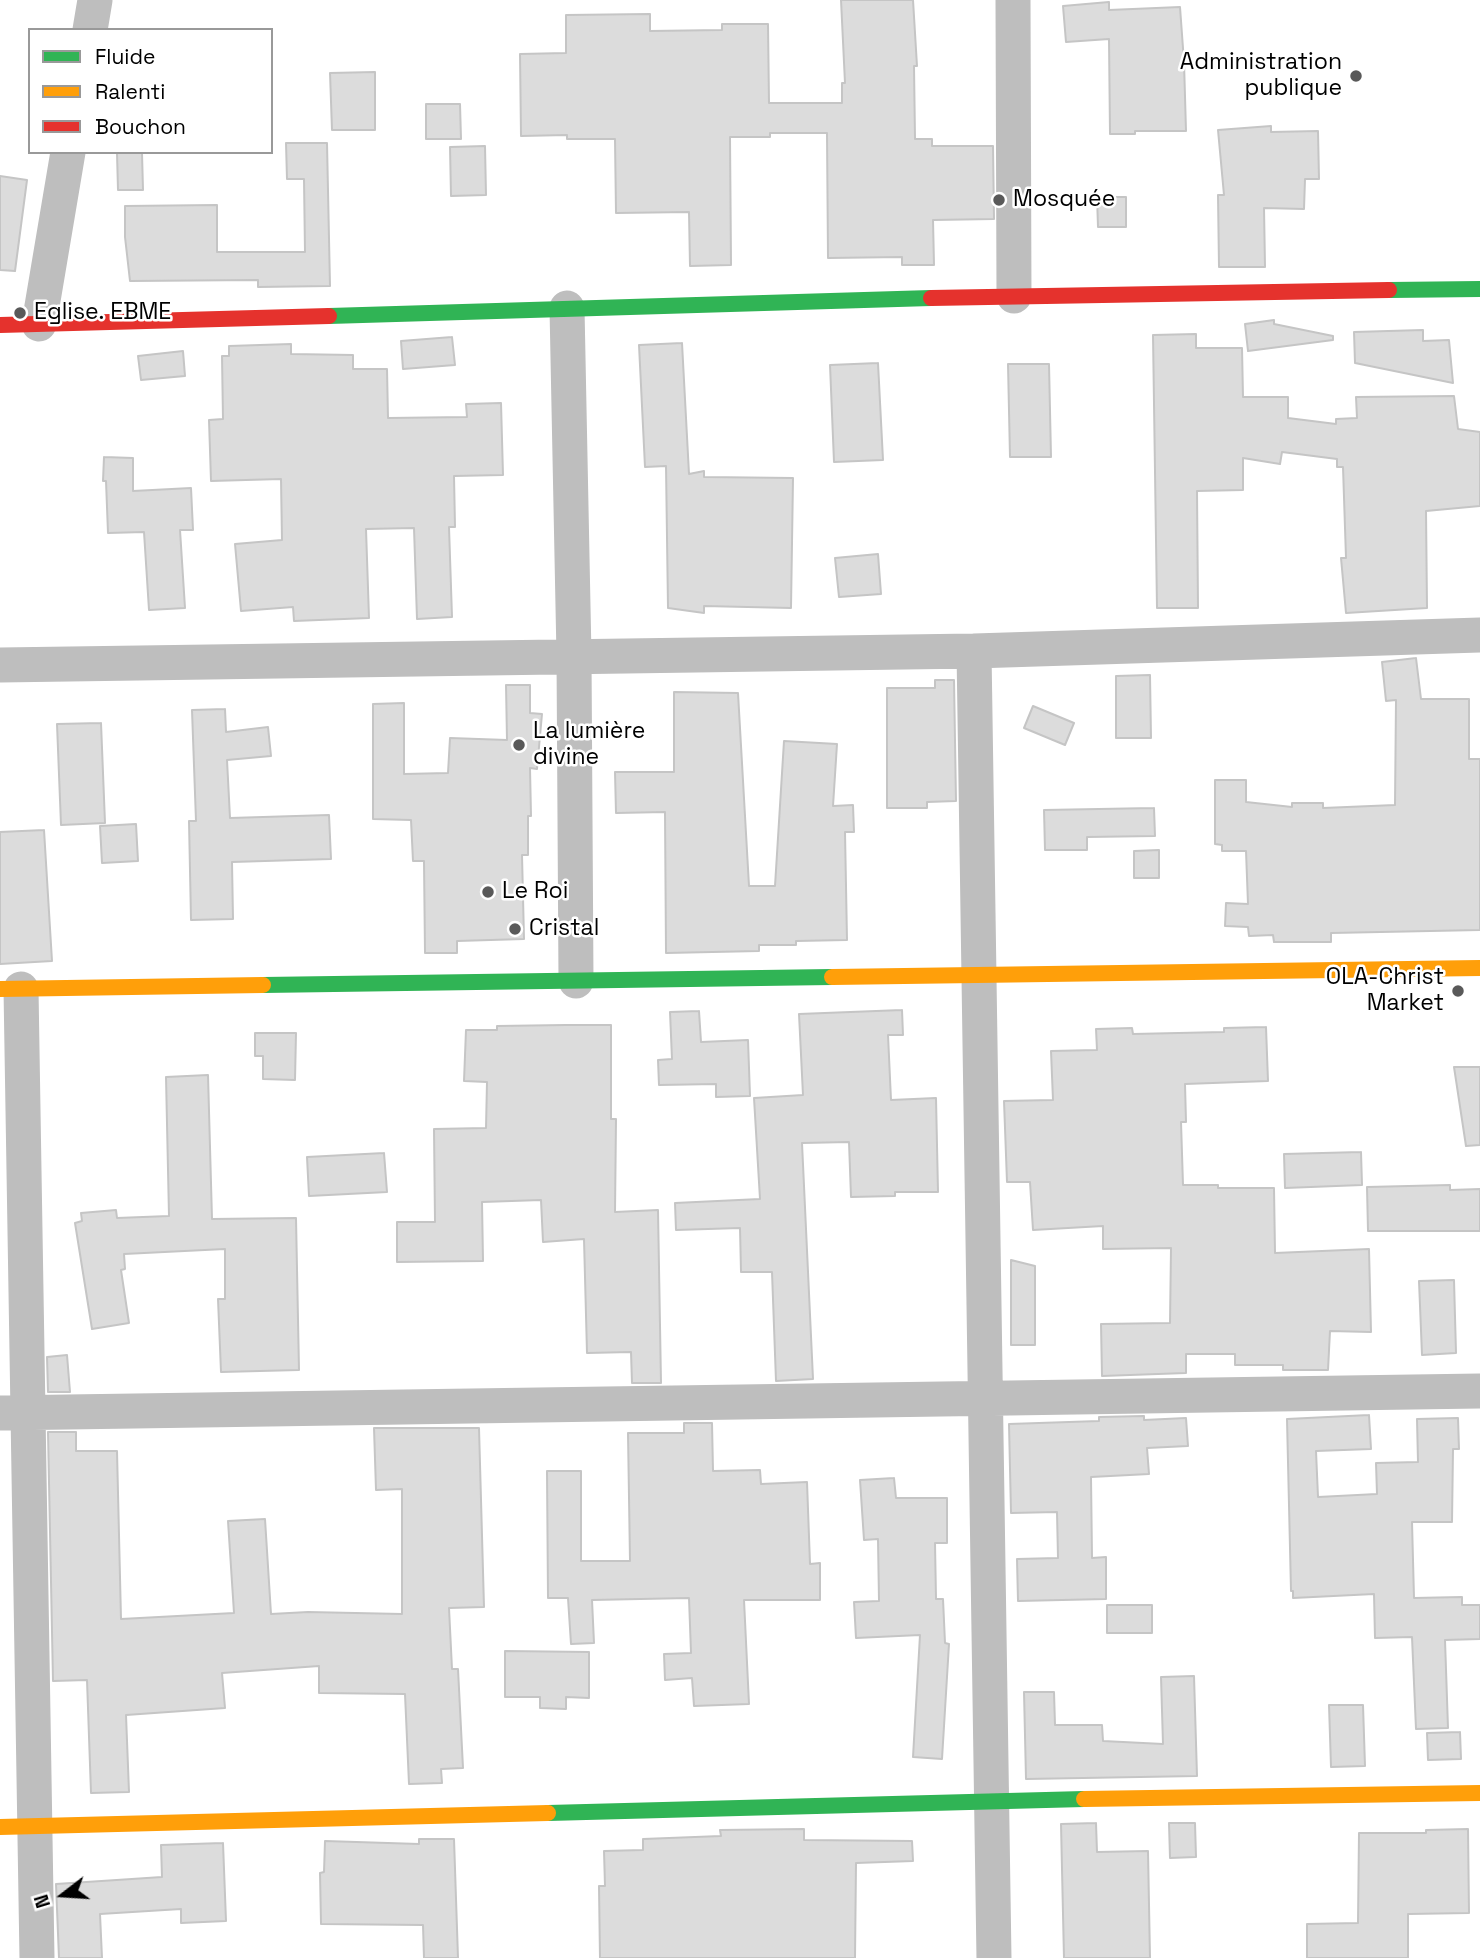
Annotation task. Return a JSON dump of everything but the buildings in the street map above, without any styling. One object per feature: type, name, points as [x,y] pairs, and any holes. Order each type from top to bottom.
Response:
[{"type":"street","points":[[90,28],[95,0]]},
{"type":"street","points":[[1013,0],[1014,296]]},
{"type":"street","points":[[39,324],[68,154]]},
{"type":"street","points":[[0,325],[1014,296],[1480,289]]},
{"type":"street","points":[[566,308],[574,656],[576,981]]},
{"type":"street","points":[[0,665],[975,651],[1480,635]]},
{"type":"street","points":[[975,651],[994,1958]]},
{"type":"street","points":[[37,1958],[35,1827],[14,1413],[10,989],[1480,968]]},
{"type":"street","points":[[14,1413],[1480,1391]]},
{"type":"street","points":[[0,1827],[992,1801],[1480,1793]]},
{"type":"traffic: fast","points":[[1389,290],[1480,289]]},
{"type":"traffic: fast","points":[[329,316],[931,298]]},
{"type":"traffic: fast","points":[[263,985],[832,977]]},
{"type":"traffic: fast","points":[[548,1813],[1084,1799]]},
{"type":"traffic: slow","points":[[832,977],[1480,968]]},
{"type":"traffic: slow","points":[[0,989],[263,985]]},
{"type":"traffic: slow","points":[[1084,1799],[1480,1793]]},
{"type":"traffic: slow","points":[[0,1827],[548,1813]]},
{"type":"traffic: jam","points":[[931,298],[1389,290]]},
{"type":"traffic: jam","points":[[0,325],[329,316]]},
{"type":"place","name":"Administration publique","points":[[1356,76]]},
{"type":"place","name":"Mosquée","points":[[999,200]]},
{"type":"place","name":"Eglise. EBME","points":[[20,313]]},
{"type":"place","name":"La lumière divine","points":[[519,745]]},
{"type":"place","name":"Le Roi","points":[[488,892]]},
{"type":"place","name":"Cristal","points":[[515,929]]},
{"type":"place","name":"OLA-Christ Market","points":[[1458,991]]}]
